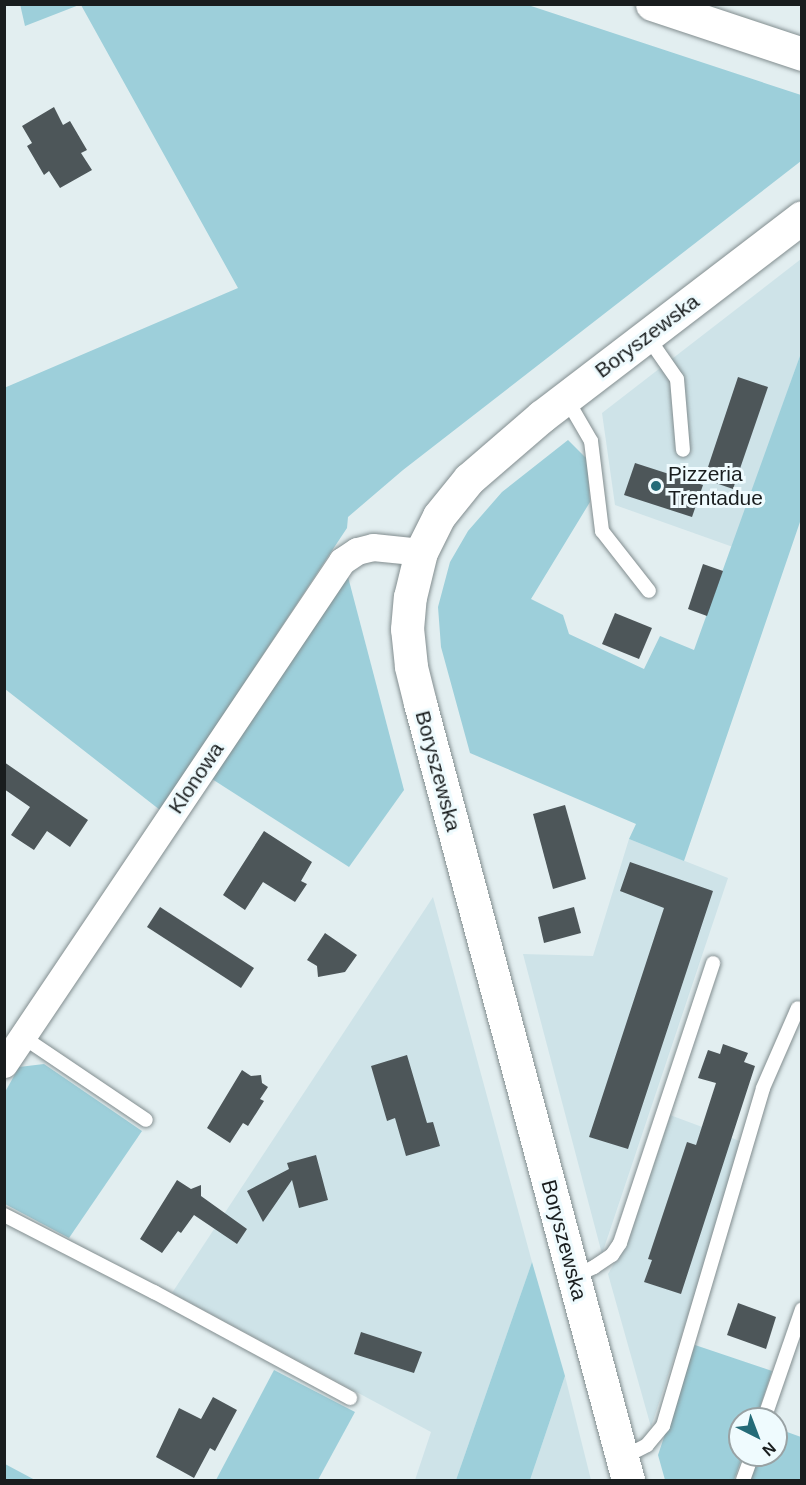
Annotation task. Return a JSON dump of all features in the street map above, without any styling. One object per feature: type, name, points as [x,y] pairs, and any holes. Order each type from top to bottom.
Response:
[{"type":"main road","points":[[651,4],[801,54]]},
{"type":"main road","name":"Boryszewska","points":[[625,1470],[411,666],[407,629],[410,597],[421,552],[439,516],[469,479],[499,450],[801,217]]},
{"type":"street","name":"Klonowa","points":[[4,1064],[342,561],[357,551],[373,547],[421,552]]},
{"type":"lane","points":[[647,336],[677,379],[683,450]]},
{"type":"lane","points":[[566,398],[591,441],[602,531],[649,591]]},
{"type":"lane","points":[[574,1276],[612,1255],[620,1243],[713,963]]},
{"type":"lane","points":[[625,1470],[663,1426],[763,1088],[798,1008]]},
{"type":"lane","points":[[23,1037],[146,1120]]},
{"type":"lane","points":[[4,1215],[154,1292],[350,1398]]},
{"type":"lane","points":[[768,1407],[801,1309]]},
{"type":"shaded area","points":[[20,4],[79,4],[79,5],[25,26]]},
{"type":"shaded area","points":[[81,5],[528,5],[801,95],[801,161],[403,470],[348,517],[347,528],[160,810],[5,689],[4,388],[238,288]]},
{"type":"shaded area","points":[[801,259],[801,353],[733,547],[615,505],[602,413]]},
{"type":"shaded area","points":[[801,353],[801,519],[684,861],[629,839],[636,824],[470,753],[441,647],[438,607],[450,562],[468,531],[502,492],[568,440],[587,459],[590,502],[531,599],[563,615],[569,634],[644,669],[660,636],[694,650]]},
{"type":"shaded area","points":[[347,573],[404,790],[349,867],[212,779]]},
{"type":"shaded area","points":[[629,839],[728,878],[602,1254],[523,954],[593,956]]},
{"type":"shaded area","points":[[433,897],[532,1262],[456,1480],[415,1480],[431,1432],[172,1293]]},
{"type":"shaded area","points":[[44,1064],[142,1131],[69,1238],[5,1204],[5,1092],[19,1067]]},
{"type":"shaded area","points":[[670,1115],[745,1143],[651,1427],[608,1274],[627,1242]]},
{"type":"shaded area","points":[[532,1262],[565,1376],[530,1480],[456,1480]]},
{"type":"shaded area","points":[[695,1345],[772,1371],[760,1407],[728,1407],[728,1467],[739,1467],[734,1480],[665,1480],[658,1455]]},
{"type":"shaded area","points":[[274,1370],[355,1412],[318,1480],[216,1480]]},
{"type":"shaded area","points":[[565,1376],[591,1480],[530,1480]]},
{"type":"shaded area","points":[[788,1432],[801,1437],[801,1480],[751,1480],[755,1467],[788,1467]]},
{"type":"shaded area","points":[[5,1464],[35,1480],[5,1480]]},
{"type":"building","points":[[54,107],[63,125],[70,121],[87,150],[81,153],[92,170],[60,188],[49,171],[44,175],[27,146],[32,143],[22,126]]},
{"type":"building","points":[[738,377],[768,387],[733,489],[704,479]]},
{"type":"building","points":[[635,463],[703,485],[692,517],[624,495]]},
{"type":"building","points":[[703,564],[723,571],[707,616],[688,609]]},
{"type":"building","points":[[615,613],[652,628],[639,659],[602,644]]},
{"type":"building","points":[[4,762],[88,820],[70,847],[47,831],[34,850],[11,835],[30,807],[4,789]]},
{"type":"building","points":[[565,805],[586,879],[553,889],[533,814]]},
{"type":"building","points":[[264,831],[312,862],[301,881],[307,884],[295,902],[263,882],[245,910],[223,895]]},
{"type":"building","points":[[630,862],[713,891],[628,1149],[589,1137],[664,908],[620,891]]},
{"type":"building","points":[[160,907],[254,968],[241,988],[147,927]]},
{"type":"building","points":[[574,907],[581,933],[544,943],[538,917]]},
{"type":"building","points":[[325,933],[357,955],[345,972],[318,977],[317,966],[307,960]]},
{"type":"building","points":[[723,1044],[748,1053],[744,1062],[755,1066],[681,1294],[644,1282],[652,1260],[648,1259],[687,1142],[696,1145],[716,1083],[698,1078],[708,1050],[720,1054]]},
{"type":"building","points":[[407,1055],[427,1123],[433,1122],[440,1146],[406,1156],[395,1118],[387,1121],[371,1066]]},
{"type":"building","points":[[242,1070],[251,1076],[261,1075],[262,1083],[268,1087],[260,1099],[264,1101],[248,1126],[243,1123],[230,1143],[207,1128]]},
{"type":"building","points":[[316,1155],[328,1200],[299,1208],[292,1180],[263,1222],[247,1191],[289,1169],[287,1163]]},
{"type":"building","points":[[177,1180],[191,1189],[201,1185],[201,1196],[247,1229],[237,1244],[194,1215],[181,1233],[178,1231],[162,1253],[140,1239]]},
{"type":"building","points":[[738,1303],[776,1317],[766,1349],[727,1335]]},
{"type":"building","points":[[361,1332],[422,1352],[414,1373],[354,1354]]},
{"type":"building","points":[[213,1397],[237,1410],[215,1451],[210,1448],[194,1478],[156,1457],[179,1408],[201,1419]]},
{"type":"place","name":"Pizzeria Trentadue","points":[[656,486]]}]
